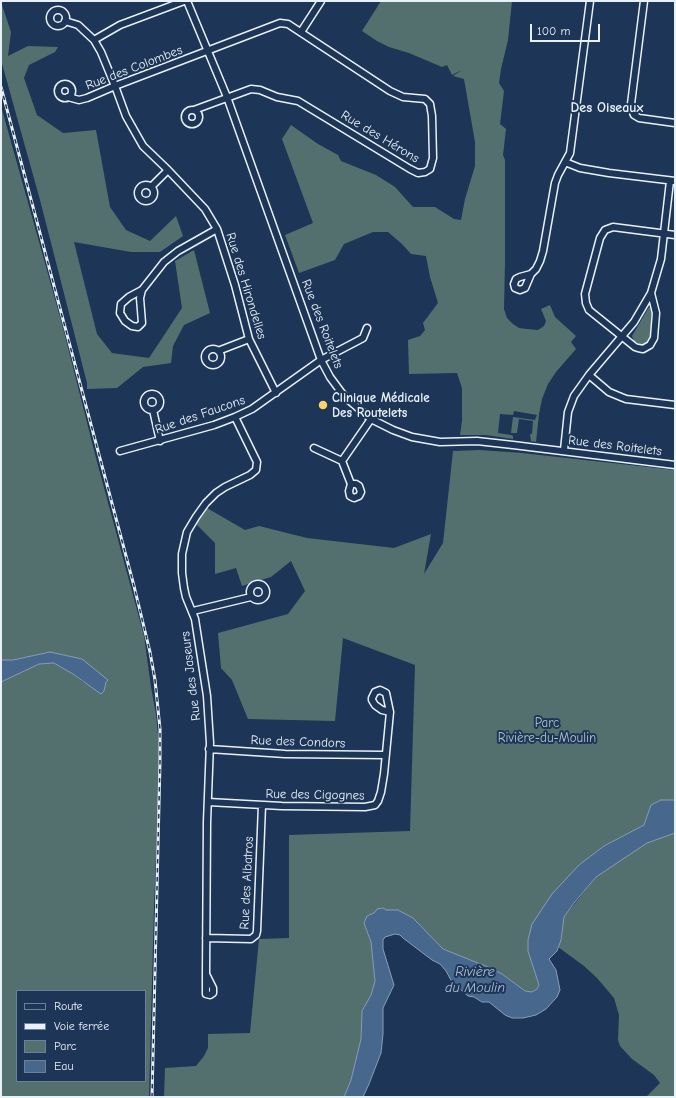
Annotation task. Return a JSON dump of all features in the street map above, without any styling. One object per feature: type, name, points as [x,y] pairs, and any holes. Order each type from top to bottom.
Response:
[{"type":"street","points":[[94,40],[120,25],[184,1]]},
{"type":"street","name":"Rue des Roitelets","points":[[187,1],[227,97],[322,360],[330,377],[344,396],[371,419],[393,430],[412,437],[431,441],[486,442],[564,450],[675,465]]},
{"type":"street","points":[[301,32],[321,1]]},
{"type":"street","points":[[531,274],[540,261],[543,251],[554,186],[570,153],[590,1]]},
{"type":"street","points":[[644,1],[631,104],[632,110],[634,115],[642,119],[675,124]]},
{"type":"street","name":"Rue des Hirondelles","points":[[65,21],[78,25],[94,40],[101,52],[126,116],[143,146],[205,208],[217,229],[235,285],[249,339],[276,393]]},
{"type":"street","name":"Rue des Hérons","points":[[208,51],[280,23],[288,24],[390,91],[402,97],[425,99],[430,104],[432,116],[433,158],[430,169],[425,172],[418,173],[410,169],[298,101],[276,97],[260,90],[250,89],[227,97]]},
{"type":"street","name":"Rue des Colombes","points":[[68,97],[79,100],[87,98],[208,51]]},
{"type":"street","points":[[194,110],[227,97]]},
{"type":"street","points":[[564,450],[568,412],[576,391],[622,337],[638,316],[651,294],[661,259],[672,181],[580,168],[565,162]]},
{"type":"street","points":[[150,187],[168,170]]},
{"type":"street","points":[[651,294],[656,313],[654,338],[652,343],[644,349],[638,348],[622,337],[589,310],[586,303],[585,294],[600,238],[605,230],[613,227],[675,235]]},
{"type":"street","points":[[142,290],[140,298],[142,323],[138,327],[132,326],[125,321],[120,313],[121,304],[129,297],[142,290],[164,262],[178,251],[217,229]]},
{"type":"street","name":"Rue des Faucons","points":[[120,451],[160,441],[235,417],[252,410],[322,360],[363,338],[367,328]]},
{"type":"street","points":[[218,351],[249,339]]},
{"type":"street","points":[[589,375],[609,392],[626,399],[675,405]]},
{"type":"street","points":[[153,410],[160,441]]},
{"type":"street","name":"Rue des Jaseurs","points":[[206,974],[209,749],[207,696],[195,619],[186,597],[182,573],[182,554],[188,532],[206,503],[216,493],[225,487],[250,475],[256,470],[257,462],[235,417]]},
{"type":"street","points":[[342,461],[371,419]]},
{"type":"street","points":[[314,448],[342,461],[351,484]]},
{"type":"street","points":[[193,611],[252,597]]},
{"type":"street","name":"Rue des Cigognes","points":[[208,802],[262,805],[365,807],[375,805],[381,792],[390,712]]},
{"type":"street","name":"Rue des Condors","points":[[209,749],[285,754],[385,755]]},
{"type":"street","name":"Rue des Albatros","points":[[206,938],[251,939],[256,936],[262,805]]},
{"type":"green space","points":[[381,1],[512,1],[508,40],[499,83],[504,91],[500,124],[506,129],[503,155],[505,160],[504,309],[507,318],[519,328],[538,330],[544,326],[546,321],[541,309],[550,305],[555,317],[576,336],[571,342],[576,349],[556,372],[548,384],[542,399],[536,442],[531,441],[530,434],[532,434],[533,421],[519,419],[517,433],[511,433],[513,417],[535,420],[537,415],[514,411],[513,415],[500,414],[498,433],[511,435],[513,436],[513,439],[486,435],[460,435],[462,421],[462,388],[457,373],[409,374],[408,340],[420,336],[425,330],[423,323],[438,303],[430,277],[426,256],[411,254],[388,232],[373,232],[344,244],[335,260],[299,273],[285,235],[313,223],[282,139],[291,125],[318,144],[338,155],[341,161],[376,175],[395,187],[413,207],[435,207],[454,219],[461,220],[465,199],[475,166],[475,142],[464,79],[453,76],[462,70],[452,75],[447,65],[442,67],[409,53],[389,47],[362,31]]},
{"type":"green space","points":[[1,2],[11,32],[8,56],[28,46],[58,47],[55,52],[29,65],[24,78],[37,115],[63,133],[96,130],[110,207],[126,230],[150,241],[176,216],[183,236],[160,252],[131,252],[74,242],[97,334],[112,353],[149,358],[182,308],[175,261],[194,250],[210,313],[184,325],[173,346],[171,363],[143,367],[117,388],[87,389],[87,383],[40,200],[1,60]]},
{"type":"green space","points":[[1,106],[62,324],[144,636],[156,714],[159,746],[159,784],[149,1097],[1,1097],[1,682],[39,664],[54,663],[73,674],[83,682],[104,691],[106,682],[82,659],[50,652],[13,660],[1,660]]},
{"type":"green space","points":[[649,307],[652,313],[650,338],[647,344],[642,345],[634,341],[632,336]]},
{"type":"green space","name":"Parc Rivière-du-Moulin","points":[[480,450],[522,453],[675,470],[675,800],[661,800],[651,805],[644,825],[604,846],[579,865],[528,951],[539,985],[537,989],[532,992],[525,991],[502,974],[488,967],[443,949],[413,918],[398,910],[386,910],[374,913],[367,916],[364,923],[371,942],[375,981],[371,995],[362,1011],[361,1039],[351,1080],[344,1097],[164,1097],[165,1068],[196,1066],[208,1048],[208,1034],[250,1033],[259,939],[289,938],[289,835],[410,831],[415,665],[343,638],[335,721],[248,719],[232,680],[221,668],[218,633],[288,614],[305,591],[291,561],[271,577],[242,586],[236,568],[215,574],[215,543],[196,524],[207,508],[245,530],[259,526],[307,538],[394,548],[431,534],[424,574],[443,543],[453,451]]},
{"type":"green space","points":[[675,833],[675,1097],[646,1097],[660,1083],[654,1075],[632,1059],[620,1046],[618,1040],[619,1015],[614,998],[597,978],[584,966],[558,947],[561,940],[564,917],[596,877],[647,843]]},
{"type":"water","points":[[50,652],[82,659],[108,680],[104,691],[101,694],[73,674],[54,663],[39,664],[1,682],[1,660],[13,660]]},
{"type":"water","name":"Rivière du Moulin","points":[[661,800],[675,800],[675,833],[647,843],[596,877],[574,903],[564,917],[561,940],[557,951],[549,959],[556,970],[560,990],[557,997],[546,1009],[536,1015],[523,1018],[512,1018],[505,1015],[489,1002],[482,1002],[474,997],[468,996],[452,982],[440,964],[432,960],[400,935],[395,934],[385,937],[383,940],[383,949],[394,985],[383,1008],[381,1053],[363,1097],[344,1097],[351,1080],[361,1039],[362,1011],[371,995],[375,981],[371,942],[364,923],[367,916],[374,913],[377,909],[383,908],[386,910],[398,910],[413,918],[443,949],[488,967],[502,974],[525,991],[532,992],[537,989],[539,985],[528,951],[528,940],[532,924],[552,894],[579,865],[604,846],[644,825],[651,805]]},
{"type":"railway","points":[[1,87],[134,586],[150,652],[155,680],[160,729],[160,762],[152,1097]]},
{"type":"place","name":"Clinique Médicale Des Routelets","points":[[323,405]]},
{"type":"district","name":"Des Oiseaux","points":[[607,108]]}]
